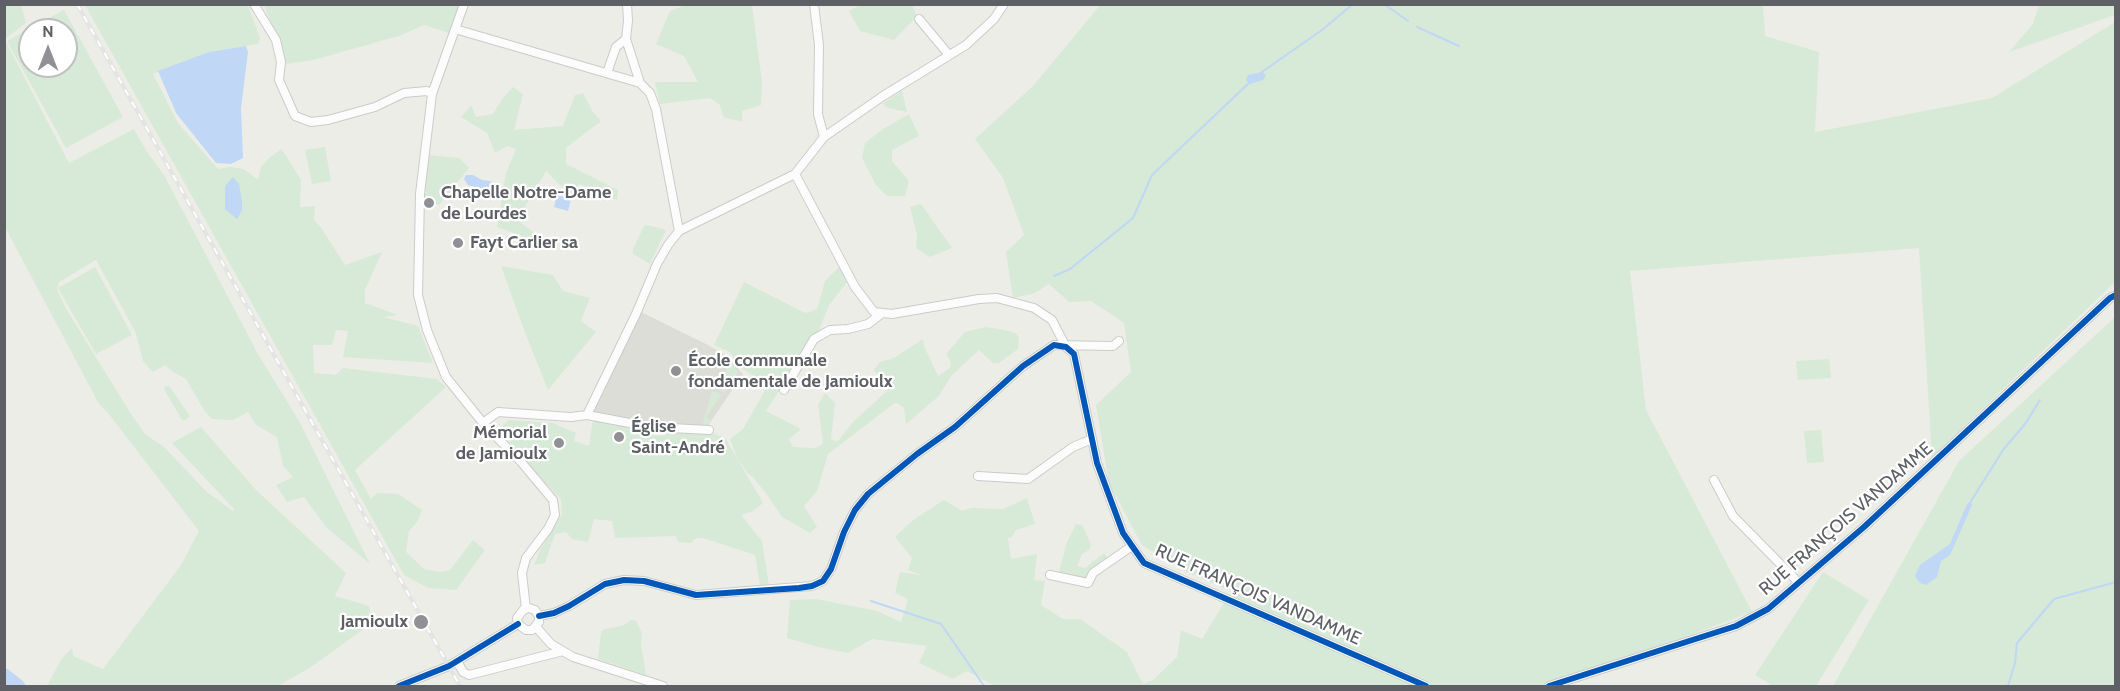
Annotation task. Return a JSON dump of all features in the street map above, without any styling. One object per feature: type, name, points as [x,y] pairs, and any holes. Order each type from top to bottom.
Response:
[{"type":"street","points":[[254,4],[276,40],[281,62],[279,80],[295,116],[311,122],[328,120],[375,106],[404,93],[427,90],[432,94]]},
{"type":"street","points":[[464,4],[432,94],[420,194],[418,296],[427,330],[446,377],[483,423],[522,463],[553,500],[555,515],[548,529],[526,558],[522,573],[526,609]]},
{"type":"street","points":[[627,4],[626,39],[640,83],[650,93],[657,109],[680,231]]},
{"type":"street","points":[[814,4],[819,45],[818,114],[824,137]]},
{"type":"street","points":[[587,415],[636,314],[657,264],[668,245],[680,231],[795,174],[824,137],[883,96],[966,45],[1004,4]]},
{"type":"street","points":[[919,19],[949,55]]},
{"type":"street","points":[[455,29],[640,83]]},
{"type":"street","points":[[607,73],[616,47],[626,39]]},
{"type":"street","points":[[795,174],[855,287],[874,312],[881,314]]},
{"type":"street","name":"RUE FRANÇOIS VANDAMME","points":[[1549,687],[1736,626],[1768,609],[1864,527],[2115,295]]},
{"type":"street","name":"RUE FRANÇOIS VANDAMME","points":[[881,314],[968,300],[997,298],[1043,313],[1052,320],[1066,346],[1074,354],[1097,463],[1123,533],[1144,563],[1426,687]]},
{"type":"street","points":[[784,390],[814,339],[830,330],[848,329],[868,324],[881,314]]},
{"type":"street","points":[[539,616],[554,613],[605,584],[624,580],[644,581],[696,595],[799,588],[823,581],[831,569],[844,532],[855,510],[868,494],[916,454],[955,427],[1023,366],[1054,345],[1113,346],[1119,341]]},
{"type":"street","points":[[483,423],[498,412],[571,417],[587,415],[651,426],[709,430]]},
{"type":"street","points":[[978,476],[1028,479],[1073,447],[1092,439]]},
{"type":"street","name":"RUE FRANÇOIS VANDAMME","points":[[1714,480],[1733,516],[1799,583]]},
{"type":"street","name":"RUE FRANÇOIS VANDAMME","points":[[1050,575],[1088,583],[1093,573],[1132,546]]},
{"type":"street","points":[[526,609],[535,610],[539,616],[536,627],[526,630],[518,624],[517,618],[520,612],[526,609]]},
{"type":"street","points":[[399,687],[445,668],[518,624]]},
{"type":"street","points":[[536,627],[551,644],[573,657],[663,687]]},
{"type":"street","points":[[457,661],[463,672],[469,675],[563,651]]},
{"type":"shaded area","name":"École communale fondamentale de Jamioulx","points":[[639,311],[725,355],[743,374],[707,427],[666,424],[591,412]]},
{"type":"green space","points":[[5,4],[21,5],[25,18],[18,18],[18,29],[5,39]]},
{"type":"green space","points":[[688,4],[752,5],[762,82],[761,105],[742,111],[742,122],[723,117],[720,105],[710,98],[660,104],[655,82],[698,82],[684,56],[656,44],[670,11]]},
{"type":"green space","points":[[85,5],[248,5],[260,38],[258,44],[209,52],[153,74],[178,123],[218,169],[230,167],[244,169],[258,180],[261,167],[282,149],[301,180],[300,207],[315,206],[314,220],[345,265],[382,252],[365,290],[365,303],[398,315],[383,317],[418,326],[433,363],[343,357],[348,331],[336,330],[332,345],[313,345],[314,373],[336,375],[343,368],[437,379],[446,387],[355,470],[371,499],[377,493],[398,494],[422,510],[417,522],[409,531],[406,552],[424,569],[440,572],[450,570],[473,540],[485,550],[456,590],[428,588],[404,575]]},
{"type":"green space","points":[[264,5],[459,5],[449,33],[424,25],[399,36],[313,60],[287,64]]},
{"type":"green space","points":[[860,5],[912,5],[917,16],[894,40],[860,31],[849,11]]},
{"type":"green space","points":[[1100,5],[1763,5],[1765,36],[1819,52],[1815,132],[1992,98],[2115,22],[2115,282],[1932,457],[1919,248],[1630,271],[1646,410],[1752,612],[1554,686],[995,686],[967,671],[953,679],[919,663],[927,646],[872,639],[848,653],[787,638],[790,600],[816,599],[877,611],[901,622],[908,599],[895,593],[900,572],[921,575],[908,570],[912,558],[895,537],[913,520],[944,500],[962,511],[971,508],[1003,509],[1027,498],[1035,524],[1016,530],[1012,537],[1008,538],[1011,559],[1037,554],[1034,580],[1045,581],[1041,605],[1063,619],[1080,619],[1127,652],[1143,684],[1153,680],[1177,657],[1181,630],[1202,639],[1231,591],[1182,570],[1142,545],[1109,483],[1096,405],[1131,372],[1124,323],[1091,301],[1069,302],[1049,284],[1035,293],[1013,298],[1006,252],[1024,235],[1003,178],[975,139],[1033,86]]},
{"type":"green space","points":[[2039,5],[2115,5],[2115,15],[2009,52],[2033,24]]},
{"type":"green space","points":[[64,10],[68,18],[49,18]]},
{"type":"green space","points":[[18,35],[18,61],[7,41]]},
{"type":"green space","points":[[78,35],[123,117],[66,148],[27,78],[78,78]]},
{"type":"green space","points":[[5,40],[18,65],[18,78],[25,78],[69,163],[134,129],[164,175],[258,354],[299,421],[370,564],[326,527],[304,497],[287,502],[276,485],[293,477],[283,466],[277,437],[256,425],[248,412],[233,420],[212,419],[204,410],[186,379],[165,365],[153,372],[143,361],[135,331],[96,260],[59,282],[57,289],[65,307],[131,414],[145,434],[164,447],[207,492],[233,511],[234,509],[172,443],[201,427],[256,490],[346,573],[335,596],[369,606],[373,622],[311,667],[278,686],[47,686],[62,658],[72,648],[73,656],[103,669],[181,565],[199,531],[99,404],[5,227]]},
{"type":"green space","points":[[513,87],[523,94],[514,130],[563,126],[575,95],[583,93],[593,112],[601,121],[566,148],[566,164],[618,190],[617,200],[580,184],[572,197],[546,171],[517,220],[555,248],[497,227],[506,173],[516,149],[507,146],[495,153],[487,133],[461,117],[471,105],[476,117],[493,114]]},
{"type":"green space","points":[[902,91],[907,112],[885,107],[883,103]]},
{"type":"green space","points":[[909,114],[919,136],[892,150],[892,161],[909,181],[905,196],[887,196],[876,185],[862,158],[865,143]]},
{"type":"green space","points":[[325,147],[331,181],[312,184],[305,150]]},
{"type":"green space","points":[[428,155],[459,158],[469,168],[439,205],[425,200]]},
{"type":"green space","points":[[921,204],[952,248],[930,257],[916,248],[917,235],[910,207]]},
{"type":"green space","points":[[644,226],[666,230],[650,264],[633,254],[633,249]]},
{"type":"green space","points":[[501,266],[553,275],[563,291],[590,298],[581,321],[596,332],[548,390],[524,330]]},
{"type":"green space","points":[[840,266],[847,282],[829,305],[819,330],[766,411],[801,429],[789,439],[793,447],[815,448],[823,444],[818,405],[825,393],[835,403],[831,439],[837,442],[854,421],[887,391],[883,381],[874,370],[880,362],[894,358],[923,339],[938,376],[950,368],[951,362],[946,354],[965,332],[986,327],[1015,333],[1019,337],[1018,349],[999,363],[993,363],[979,350],[951,376],[939,396],[906,424],[904,408],[896,402],[828,454],[817,491],[804,506],[817,527],[810,533],[782,517],[737,458],[730,439],[743,429],[768,385],[743,369],[730,352],[714,345],[744,282],[805,313],[817,309],[825,281]]},
{"type":"green space","points":[[95,267],[132,335],[96,354],[58,288]]},
{"type":"green space","points":[[2115,317],[2115,686],[1833,686],[1959,461]]},
{"type":"green space","points":[[1829,359],[1831,378],[1798,380],[1796,361]]},
{"type":"green space","points":[[729,361],[738,372],[724,392],[722,391]]},
{"type":"green space","points":[[169,386],[190,416],[186,420],[182,420],[165,391],[164,387]]},
{"type":"green space","points":[[712,391],[722,394],[706,417],[712,421],[702,427]]},
{"type":"green space","points":[[593,419],[650,430],[655,436],[665,436],[667,430],[710,432],[725,438],[763,503],[753,511],[741,515],[762,541],[769,586],[760,585],[755,555],[703,538],[696,538],[691,543],[678,542],[676,536],[615,538],[612,521],[594,519],[588,542],[572,539],[566,532],[555,534],[545,563],[534,565],[540,550],[562,514],[561,499],[517,453],[503,431],[503,425],[509,420],[553,423],[576,433],[574,441],[589,446]]},
{"type":"green space","points":[[1821,430],[1824,462],[1807,463],[1804,431]]},
{"type":"green space","points":[[1076,524],[1083,526],[1091,545],[1089,550],[1082,554],[1077,566],[1085,568],[1104,553],[1109,560],[1082,581],[1058,575],[1067,542]]},
{"type":"green space","points":[[1823,572],[1869,600],[1816,686],[1773,686],[1755,675]]},
{"type":"green space","points":[[631,620],[636,621],[642,633],[641,643],[646,675],[598,659],[601,632],[622,626]]},
{"type":"water","points":[[246,46],[248,52],[241,108],[243,158],[231,164],[216,163],[176,113],[158,71],[209,52]]},
{"type":"water","points":[[1262,72],[1266,75],[1263,80],[1250,84],[1246,80],[1248,75]]},
{"type":"water","points":[[466,175],[490,181],[493,184],[493,191],[486,193],[483,188],[468,185],[464,179]]},
{"type":"water","points":[[233,177],[239,184],[242,201],[242,210],[237,219],[225,209],[225,186]]},
{"type":"water","points":[[557,195],[571,199],[568,211],[554,207]]},
{"type":"water","points":[[1971,501],[1972,505],[1950,555],[1941,561],[1937,577],[1926,585],[1920,583],[1915,576],[1920,565],[1950,544],[1967,504]]},
{"type":"waterway","points":[[1259,74],[1322,30],[1353,4]]},
{"type":"waterway","points":[[1384,4],[1408,21]]},
{"type":"waterway","points":[[1417,27],[1459,46]]},
{"type":"waterway","points":[[1054,276],[1070,269],[1133,218],[1152,175],[1250,82]]},
{"type":"waterway","points":[[1971,501],[2003,450],[2025,424],[2040,400]]},
{"type":"waterway","points":[[2008,686],[2015,663],[2017,643],[2054,599],[2116,582]]},
{"type":"waterway","points":[[871,601],[941,624],[984,686]]},
{"type":"waterway","points":[[4,675],[18,686]]},
{"type":"railway","points":[[77,4],[460,686]]},
{"type":"cycle path","points":[[1549,686],[1736,626],[1768,609],[1864,527],[2110,298],[2116,295]]},
{"type":"cycle path","points":[[539,616],[554,613],[569,606],[605,584],[624,580],[644,581],[696,595],[799,588],[823,581],[831,569],[844,532],[855,510],[868,494],[955,427],[1023,366],[1054,345],[1066,347],[1074,354],[1097,463],[1123,533],[1144,563],[1426,686]]},
{"type":"cycle path","points":[[399,686],[449,666],[518,624]]},
{"type":"place","name":"Chapelle Notre-Dame de Lourdes","points":[[429,203]]},
{"type":"place","name":"Fayt Carlier sa","points":[[458,243]]},
{"type":"place","name":"École communale fondamentale de Jamioulx","points":[[676,371]]},
{"type":"place","name":"Église Saint-André","points":[[619,437]]},
{"type":"place","name":"Mémorial de Jamioulx","points":[[559,443]]},
{"type":"place","name":"Jamioulx","points":[[421,622]]}]
